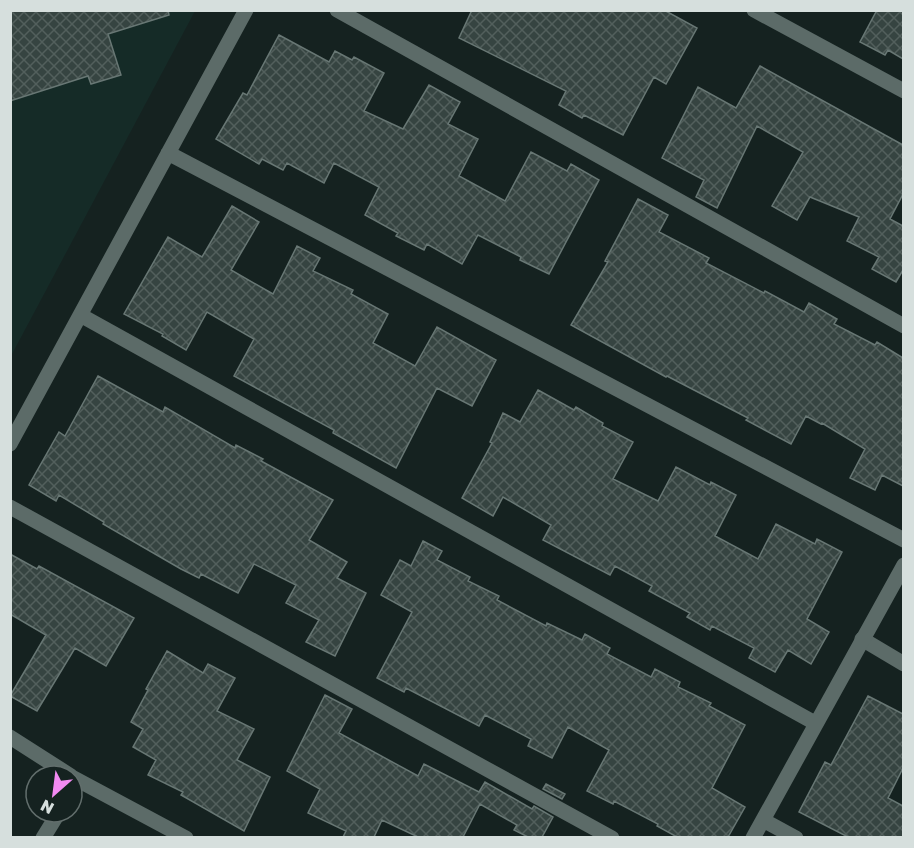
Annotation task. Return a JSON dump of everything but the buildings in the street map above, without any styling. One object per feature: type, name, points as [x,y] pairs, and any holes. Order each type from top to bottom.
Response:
[{"type":"street","points":[[10,444],[82,316],[246,10]]},
{"type":"street","points":[[337,10],[903,326]]},
{"type":"street","points":[[754,10],[903,91]]},
{"type":"street","points":[[168,153],[903,540]]},
{"type":"street","points":[[82,316],[815,723]]},
{"type":"street","points":[[10,507],[612,837]]},
{"type":"street","points":[[753,837],[903,565]]},
{"type":"street","points":[[862,639],[903,663]]},
{"type":"street","points":[[10,737],[49,764]]},
{"type":"street","points":[[84,786],[186,837]]},
{"type":"street","points":[[763,820],[796,837]]},
{"type":"street","points":[[43,837],[51,824]]},
{"type":"shaded area","points":[[11,11],[195,11],[11,356]]}]
